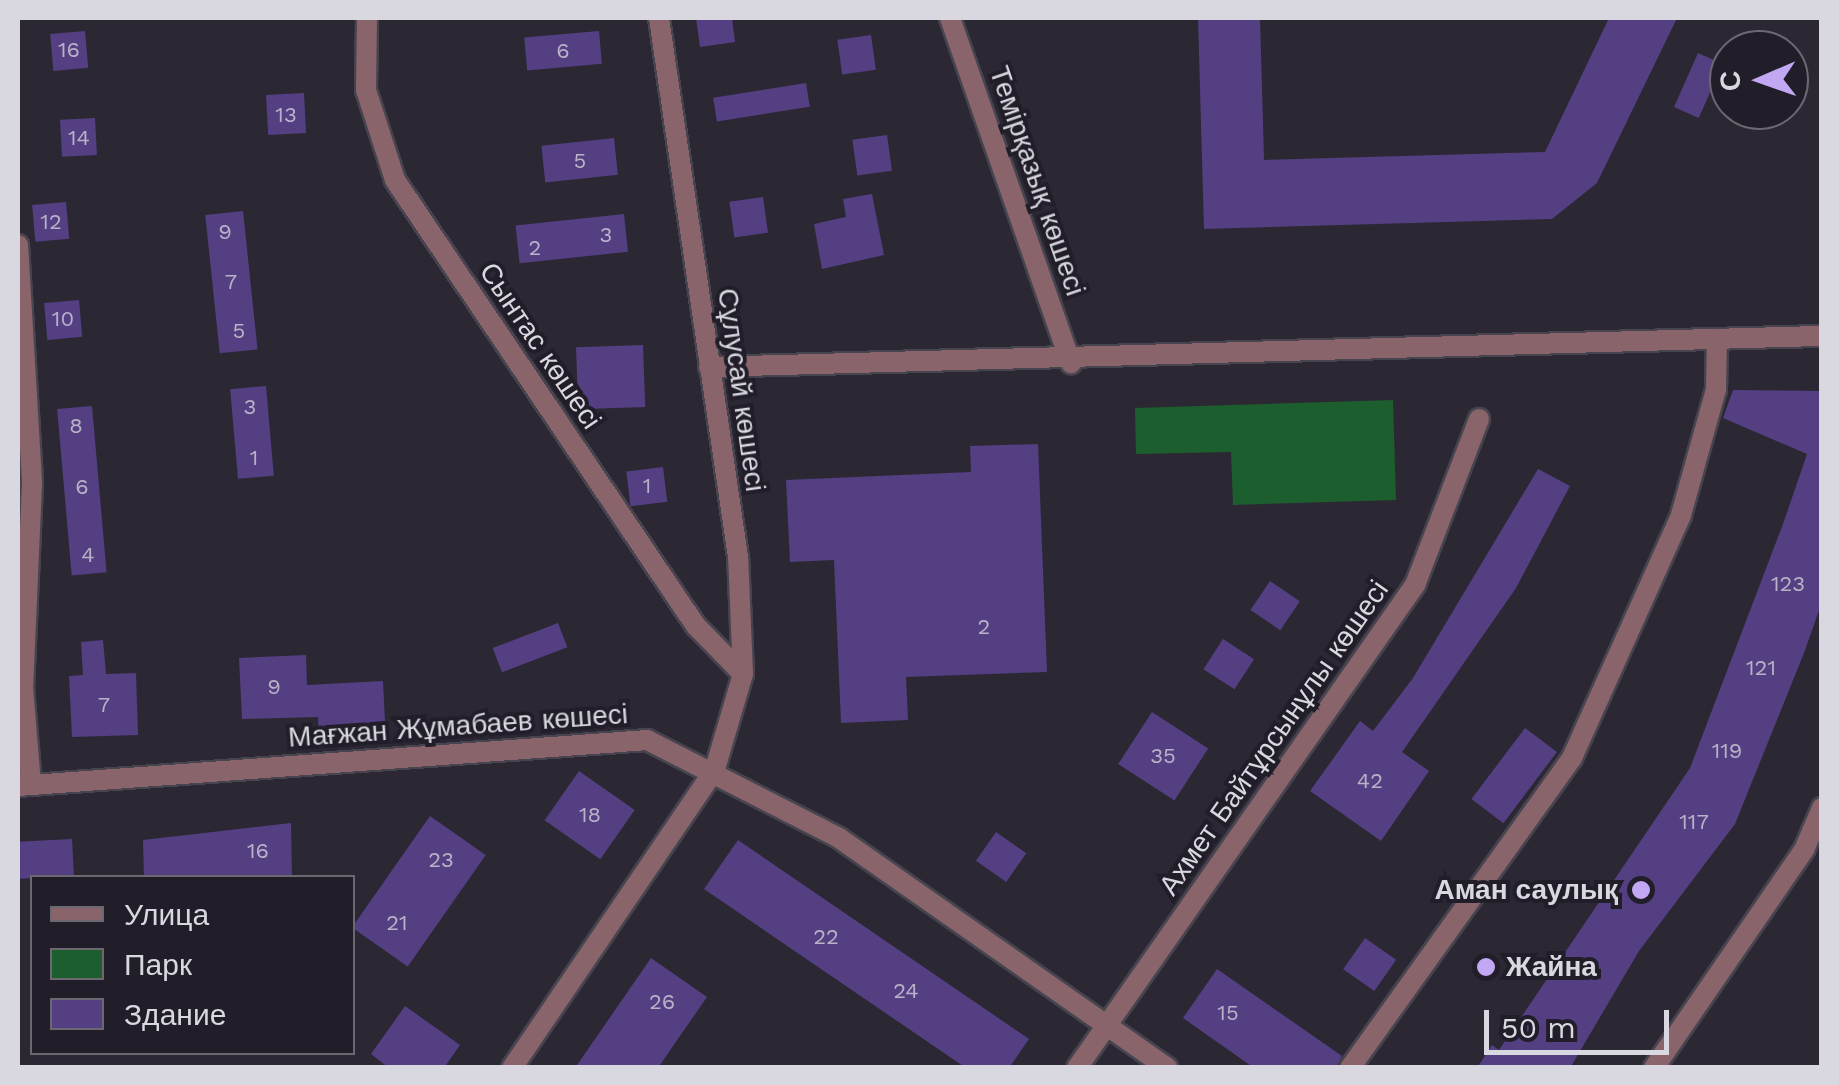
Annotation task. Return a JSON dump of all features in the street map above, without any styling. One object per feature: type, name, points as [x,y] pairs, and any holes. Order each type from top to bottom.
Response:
[{"type":"street","name":"Сынтас көшесі","points":[[367,18],[369,107],[395,180],[696,626],[743,674]]},
{"type":"street","name":"Сұлусай көшесі","points":[[512,1068],[715,769],[743,674],[738,557],[659,18]]},
{"type":"street","name":"Темірқазық көшесі","points":[[950,18],[1071,363]]},
{"type":"street","points":[[18,245],[32,484],[24,785]]},
{"type":"street","points":[[710,367],[1071,363],[1822,336]]},
{"type":"street","points":[[1350,1068],[1572,758],[1681,515],[1716,390],[1717,340]]},
{"type":"street","name":"Ахмет Байтұрсынұлы көшесі","points":[[1077,1068],[1415,584],[1478,420]]},
{"type":"street","name":"Мағжан Жұмабаев көшесі","points":[[24,785],[648,740],[715,769],[839,838],[1168,1068]]},
{"type":"street","points":[[1654,1068],[1804,850],[1822,808]]},
{"type":"green space","points":[[1393,400],[1396,500],[1233,505],[1231,452],[1136,454],[1135,408]]},
{"type":"building","points":[[696,18],[732,18],[735,42],[700,47]]},
{"type":"building","points":[[1198,18],[1260,18],[1264,160],[1545,152],[1609,18],[1677,18],[1597,183],[1552,219],[1204,229]]},
{"type":"building","points":[[85,31],[88,68],[53,71],[50,34]]},
{"type":"building","points":[[599,31],[602,64],[527,70],[524,38]]},
{"type":"building","points":[[871,35],[876,70],[842,74],[837,40]]},
{"type":"building","points":[[1698,53],[1709,58],[1709,95],[1699,118],[1674,107]]},
{"type":"building","points":[[806,83],[810,107],[717,121],[713,98]]},
{"type":"building","points":[[304,93],[306,133],[268,135],[266,95]]},
{"type":"building","points":[[95,118],[97,155],[62,157],[60,120]]},
{"type":"building","points":[[887,135],[892,171],[857,176],[852,140]]},
{"type":"building","points":[[614,138],[618,175],[545,182],[541,146]]},
{"type":"building","points":[[872,194],[884,255],[822,269],[814,224],[846,217],[843,199]]},
{"type":"building","points":[[763,197],[768,233],[734,237],[729,202]]},
{"type":"building","points":[[66,202],[69,239],[35,242],[32,205]]},
{"type":"building","points":[[243,211],[258,349],[220,353],[205,215]]},
{"type":"building","points":[[624,214],[628,252],[520,263],[516,225]]},
{"type":"building","points":[[79,300],[82,337],[47,340],[44,303]]},
{"type":"building","points":[[643,345],[645,407],[578,409],[576,347]]},
{"type":"building","points":[[266,386],[274,476],[238,479],[230,389]]},
{"type":"building","points":[[1733,390],[1822,391],[1822,602],[1804,653],[1735,824],[1639,951],[1570,1068],[1477,1068],[1492,1045],[1499,1050],[1690,768],[1783,524],[1807,454],[1723,418]]},
{"type":"building","points":[[92,406],[107,572],[72,575],[57,409]]},
{"type":"building","points":[[1038,444],[1047,672],[906,677],[908,720],[841,723],[834,560],[790,562],[786,480],[971,472],[970,446]]},
{"type":"building","points":[[663,467],[667,502],[631,506],[626,472]]},
{"type":"building","points":[[1538,469],[1570,486],[1516,588],[1402,752],[1429,771],[1381,841],[1310,791],[1360,721],[1373,731],[1413,678]]},
{"type":"building","points":[[1270,581],[1300,601],[1280,630],[1250,610]]},
{"type":"building","points":[[558,623],[567,647],[502,672],[493,648]]},
{"type":"building","points":[[1223,639],[1254,659],[1234,689],[1203,669]]},
{"type":"building","points":[[103,640],[106,674],[136,673],[138,735],[72,737],[69,676],[83,675],[81,642]]},
{"type":"building","points":[[306,655],[307,685],[383,681],[386,743],[319,746],[318,717],[242,719],[239,658]]},
{"type":"building","points":[[1152,712],[1208,748],[1174,800],[1118,764]]},
{"type":"building","points":[[1525,728],[1557,752],[1503,823],[1471,799]]},
{"type":"building","points":[[579,771],[635,810],[600,859],[545,820]]},
{"type":"building","points":[[430,816],[486,855],[408,966],[355,930],[355,923]]},
{"type":"building","points":[[291,823],[292,875],[144,875],[143,840]]},
{"type":"building","points":[[996,832],[1026,853],[1006,882],[976,861]]},
{"type":"building","points":[[72,839],[74,875],[30,875],[30,878],[20,879],[18,842]]},
{"type":"building","points":[[738,840],[1029,1039],[1009,1068],[966,1068],[704,889]]},
{"type":"building","points":[[1365,938],[1396,960],[1374,991],[1343,969]]},
{"type":"building","points":[[651,958],[707,997],[658,1068],[575,1068]]},
{"type":"building","points":[[1217,969],[1342,1056],[1336,1068],[1254,1068],[1183,1018]]},
{"type":"building","points":[[405,1006],[460,1045],[444,1068],[389,1068],[371,1054]]},
{"type":"place","name":"Аман саулық","points":[[1641,890]]},
{"type":"place","name":"Жайна","points":[[1486,967]]}]
